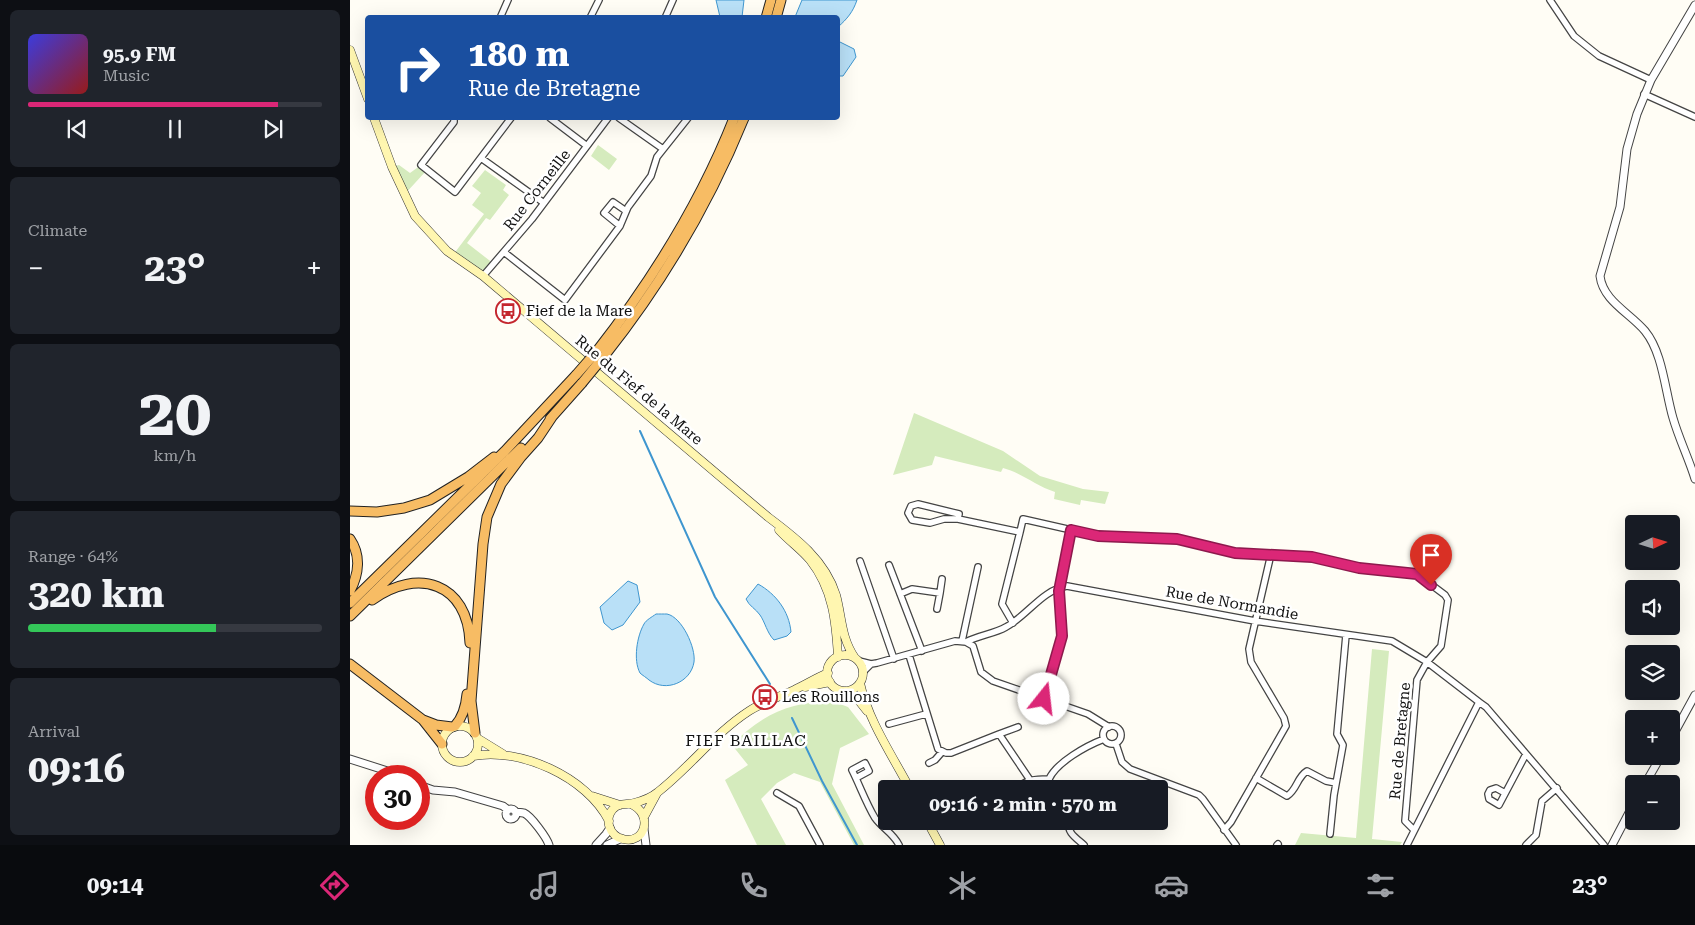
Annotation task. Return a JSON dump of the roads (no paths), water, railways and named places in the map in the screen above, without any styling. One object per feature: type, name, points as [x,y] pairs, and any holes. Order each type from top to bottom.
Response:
[{"type":"highway","points":[[767,15],[771,0]]},
{"type":"highway","points":[[777,15],[780,0]]},
{"type":"highway","points":[[601,353],[672,243],[712,170],[733,120]]},
{"type":"highway","points":[[476,735],[471,701],[482,544],[487,517],[501,484],[538,438],[579,379],[654,290],[676,256],[713,188],[743,120]]},
{"type":"highway","points":[[350,603],[579,379]]},
{"type":"highway","points":[[350,616],[552,417]]},
{"type":"highway","points":[[350,511],[377,512],[404,508],[430,500],[468,476],[489,459],[505,451]]},
{"type":"highway","points":[[350,539],[357,555],[357,572],[350,591]]},
{"type":"highway","points":[[350,616],[385,592],[408,583],[432,584],[452,596],[460,605],[468,624],[470,644],[466,698],[461,718],[453,726],[436,725],[423,720]]},
{"type":"highway","points":[[350,664],[423,720],[442,744]]},
{"type":"main road","points":[[350,52],[365,91]]},
{"type":"main road","name":"Rue du Fief de la Mare","points":[[375,120],[392,167],[415,216],[447,251],[483,276],[806,548],[823,568],[836,596],[845,640],[857,660]]},
{"type":"main road","name":"Rue du Fief de la Mare","points":[[768,517],[809,559],[825,583],[834,611],[838,657]]},
{"type":"main road","points":[[874,720],[856,697],[847,691],[837,689],[830,682],[828,673],[830,664],[838,657],[849,656],[857,660],[863,672],[860,683],[863,694],[874,720],[905,780]]},
{"type":"main road","points":[[644,817],[657,793],[725,730],[750,710],[828,673]]},
{"type":"main road","points":[[796,689],[830,682]]},
{"type":"main road","points":[[847,691],[852,690],[860,683]]},
{"type":"main road","points":[[505,755],[466,726],[453,726],[446,731],[443,737],[442,744],[445,754],[453,761],[464,761],[473,756],[485,754],[505,755],[532,761],[556,771],[590,795],[603,810],[612,832],[623,839],[634,838],[640,835],[644,829],[642,811],[631,804]]},
{"type":"main road","points":[[473,756],[477,750],[476,735]]},
{"type":"main road","points":[[590,795],[620,805],[631,804],[657,793]]},
{"type":"main road","points":[[609,824],[610,814],[620,805]]},
{"type":"main road","points":[[932,830],[940,845]]},
{"type":"street","points":[[501,15],[508,0]]},
{"type":"street","points":[[592,15],[599,0]]},
{"type":"street","points":[[666,15],[673,0]]},
{"type":"street","points":[[1550,0],[1574,36],[1599,56],[1651,80]]},
{"type":"street","points":[[1695,5],[1644,94],[1627,149],[1620,207],[1600,276],[1601,287],[1608,296],[1644,330],[1651,340],[1658,356],[1674,419],[1695,480]]},
{"type":"street","points":[[1644,94],[1695,117]]},
{"type":"street","points":[[454,120],[421,165],[426,171],[455,192],[510,120]]},
{"type":"street","points":[[553,120],[587,146]]},
{"type":"street","name":"Rue Corneille","points":[[483,276],[544,203],[606,120]]},
{"type":"street","points":[[622,120],[663,150]]},
{"type":"street","points":[[504,252],[565,300],[620,226],[626,211],[650,176],[657,157],[683,120]]},
{"type":"street","points":[[481,158],[544,203]]},
{"type":"street","points":[[620,226],[604,212],[614,202],[626,211]]},
{"type":"street","points":[[958,519],[959,514],[918,504],[911,506],[908,513],[912,520],[930,523],[944,519],[958,519],[1020,532],[1002,604],[1013,622]]},
{"type":"street","name":"Rue de Bretagne","points":[[1020,532],[1023,519],[1098,536],[1172,538],[1235,553],[1312,557],[1359,568],[1417,574],[1445,595],[1448,600],[1441,646],[1427,662],[1417,680],[1406,821],[1414,830]]},
{"type":"street","points":[[1044,699],[1062,636],[1059,588],[1071,530]]},
{"type":"street","points":[[1224,830],[1231,822],[1286,726],[1284,718],[1251,662],[1249,655],[1271,554]]},
{"type":"street","points":[[860,561],[894,659]]},
{"type":"street","points":[[889,565],[922,651]]},
{"type":"street","points":[[964,642],[978,567]]},
{"type":"street","points":[[937,609],[942,579]]},
{"type":"street","name":"Rue de Normandie","points":[[1059,588],[1067,586],[1256,621],[1392,641],[1427,662],[1486,707],[1604,845]]},
{"type":"street","points":[[964,642],[999,630],[1013,622],[1046,595],[1059,588]]},
{"type":"street","points":[[900,594],[912,589],[940,593]]},
{"type":"street","points":[[1330,834],[1343,745],[1337,734],[1346,635]]},
{"type":"street","points":[[978,636],[973,646],[981,672],[994,681],[1088,714],[1108,727]]},
{"type":"street","points":[[857,660],[871,664],[955,641],[973,646]]},
{"type":"street","points":[[909,655],[926,714],[938,749],[942,752],[951,753],[1018,727]]},
{"type":"street","points":[[863,672],[871,664]]},
{"type":"street","points":[[1680,722],[1695,695]]},
{"type":"street","points":[[1407,845],[1479,702]]},
{"type":"street","points":[[889,724],[926,714]]},
{"type":"street","points":[[1114,726],[1120,730],[1121,736],[1116,744],[1110,744],[1104,739],[1103,732],[1108,727],[1114,726]]},
{"type":"street","points":[[999,734],[1030,780]]},
{"type":"street","points":[[1049,780],[1056,767],[1095,742],[1104,739]]},
{"type":"street","points":[[1116,744],[1122,762],[1130,769],[1199,795],[1207,803],[1236,845]]},
{"type":"street","points":[[929,763],[935,760],[942,752]]},
{"type":"street","points":[[1505,793],[1526,754]]},
{"type":"street","points":[[350,760],[367,765]]},
{"type":"street","points":[[1256,778],[1287,796],[1292,792],[1302,774],[1307,771],[1326,781],[1336,783]]},
{"type":"street","points":[[856,778],[876,820],[894,836],[899,845]]},
{"type":"street","points":[[1526,845],[1536,835],[1542,801],[1557,788]]},
{"type":"street","points":[[430,789],[455,792],[525,814],[547,840],[548,845]]},
{"type":"street","points":[[777,792],[799,806],[820,845]]},
{"type":"street","points":[[1612,845],[1625,820]]},
{"type":"street","points":[[596,845],[606,834],[609,824]]},
{"type":"street","points":[[644,829],[646,845]]},
{"type":"street","points":[[1069,830],[1084,845]]},
{"type":"street","points":[[607,845],[623,839],[635,845]]},
{"type":"water","points":[[716,0],[744,0],[742,15],[720,15]]},
{"type":"water","points":[[802,0],[857,0],[854,8],[840,25],[840,15],[796,15]]},
{"type":"water","points":[[840,42],[854,49],[856,57],[843,76],[840,76]]},
{"type":"water","points":[[628,581],[637,585],[640,602],[623,625],[612,630],[604,623],[600,607]]},
{"type":"water","points":[[758,584],[765,588],[781,604],[790,624],[791,632],[787,636],[774,640],[760,615],[747,601],[746,599]]},
{"type":"water","points":[[656,614],[673,616],[683,627],[693,649],[694,662],[692,669],[683,680],[670,685],[656,684],[640,673],[638,668],[636,655],[639,635],[645,623]]},
{"type":"waterway","points":[[640,431],[715,597],[770,684]]},
{"type":"waterway","points":[[792,718],[822,781],[857,845]]},
{"type":"place","name":"Fief de la Mare","points":[[508,311]]},
{"type":"place","name":"Les Rouillons","points":[[765,697]]},
{"type":"district","name":"FIEF BAILLAC","points":[[746,740]]}]
